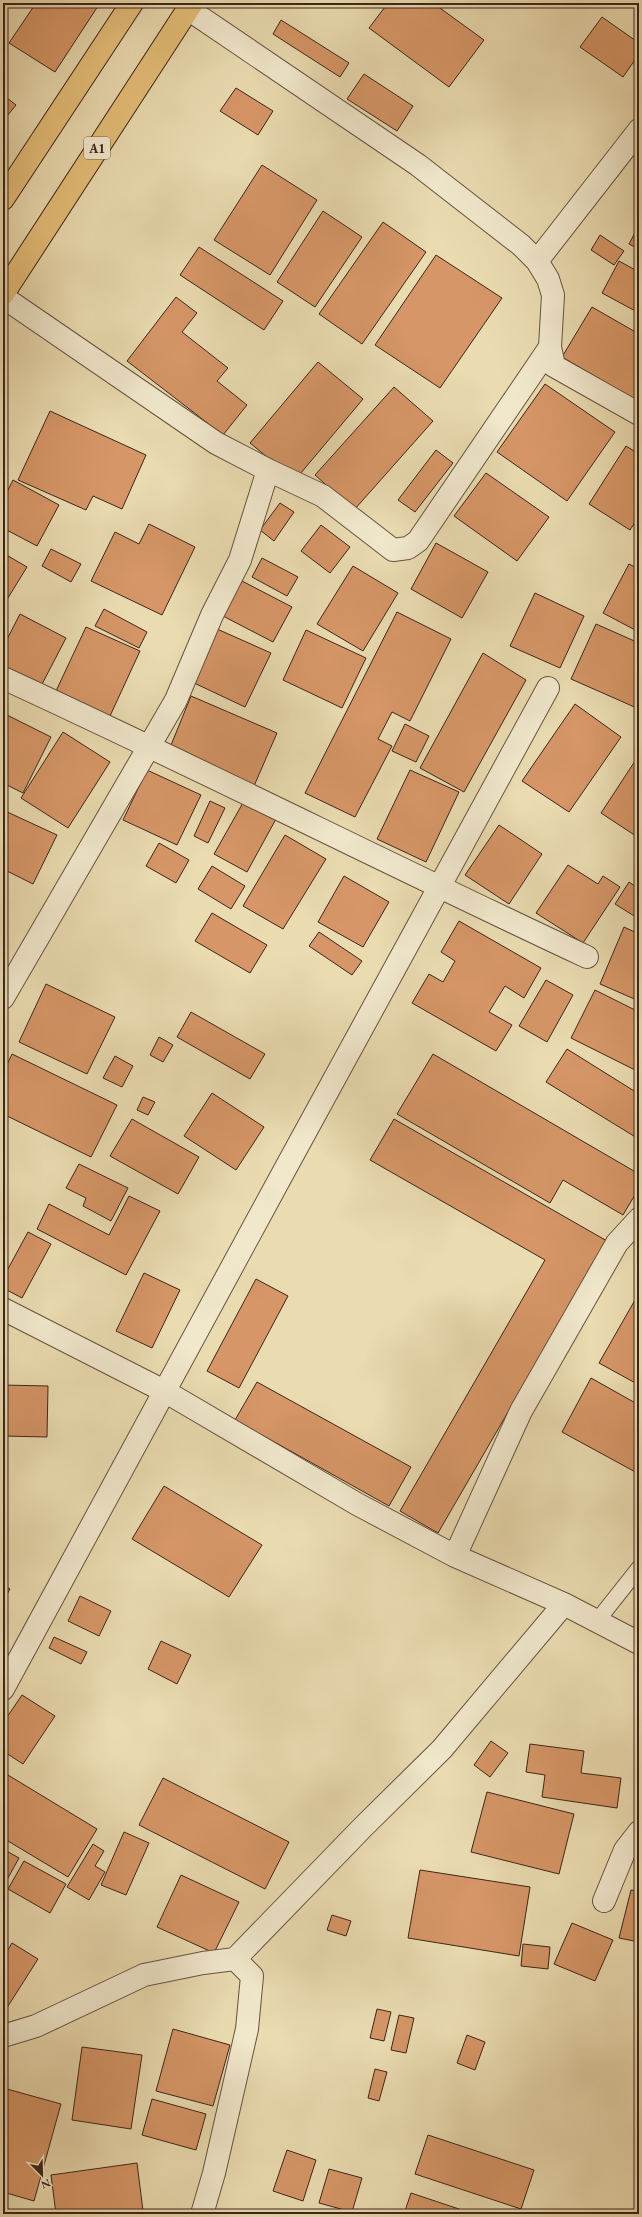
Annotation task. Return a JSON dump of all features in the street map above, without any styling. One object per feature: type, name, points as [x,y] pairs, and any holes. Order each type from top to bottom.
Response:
[{"type":"highway","points":[[6,189],[132,3]]},
{"type":"highway","name":"A1","points":[[3,294],[190,6]]},
{"type":"street","points":[[190,6],[418,165],[521,245],[538,261],[548,279],[553,295],[550,347],[554,366],[639,414]]},
{"type":"street","points":[[538,261],[639,130]]},
{"type":"street","points":[[3,297],[210,438],[268,470],[323,496],[393,550],[408,548],[418,541],[550,347]]},
{"type":"street","points":[[3,998],[176,700],[212,614],[240,560],[268,470]]},
{"type":"street","points":[[3,678],[150,745],[438,887],[588,957]]},
{"type":"street","points":[[3,1689],[166,1392],[438,887],[548,688]]},
{"type":"street","points":[[455,1556],[521,1411],[618,1243],[639,1219]]},
{"type":"street","points":[[3,1309],[166,1392],[357,1504],[455,1556],[564,1604],[639,1643]]},
{"type":"street","points":[[3,2036],[36,2026],[144,1975],[203,1963],[235,1959],[363,1827],[442,1749],[564,1604]]},
{"type":"street","points":[[604,1901],[625,1850],[639,1832]]},
{"type":"street","points":[[202,2214],[214,2173],[248,2029],[252,1976],[235,1959]]},
{"type":"lane","points":[[597,1622],[639,1568]]},
{"type":"building","points":[[36,3],[100,3],[55,72],[9,43]]},
{"type":"building","points":[[388,3],[433,3],[484,40],[449,87],[369,28]]},
{"type":"building","points":[[602,17],[639,43],[639,54],[623,77],[580,47]]},
{"type":"building","points":[[281,20],[349,63],[340,77],[273,34]]},
{"type":"building","points":[[364,74],[413,106],[397,131],[347,99]]},
{"type":"building","points":[[236,88],[273,111],[258,135],[220,111]]},
{"type":"building","points":[[3,95],[16,105],[3,121]]},
{"type":"building","points":[[262,165],[317,200],[270,275],[214,240]]},
{"type":"building","points":[[323,211],[362,237],[315,307],[277,282]]},
{"type":"building","points":[[383,222],[426,252],[362,344],[319,314]]},
{"type":"building","points":[[639,225],[639,249],[629,244]]},
{"type":"building","points":[[600,235],[624,251],[614,265],[591,250]]},
{"type":"building","points":[[199,247],[283,301],[264,330],[180,275]]},
{"type":"building","points":[[436,255],[502,298],[440,388],[375,345]]},
{"type":"building","points":[[619,261],[639,272],[639,313],[602,293]]},
{"type":"building","points":[[176,297],[197,313],[182,332],[228,368],[217,381],[247,405],[223,435],[127,361]]},
{"type":"building","points":[[592,307],[639,334],[639,402],[562,357]]},
{"type":"building","points":[[318,362],[363,399],[295,480],[250,443]]},
{"type":"building","points":[[545,384],[615,432],[567,501],[497,452]]},
{"type":"building","points":[[394,387],[433,421],[354,510],[315,475]]},
{"type":"building","points":[[50,411],[146,455],[122,509],[93,496],[86,510],[18,480]]},
{"type":"building","points":[[626,446],[639,454],[639,516],[630,530],[589,504]]},
{"type":"building","points":[[436,450],[453,463],[415,512],[398,500]]},
{"type":"building","points":[[486,473],[549,517],[517,561],[454,516]]},
{"type":"building","points":[[13,480],[59,505],[37,546],[3,528],[3,500]]},
{"type":"building","points":[[280,503],[294,512],[274,541],[260,530]]},
{"type":"building","points":[[149,524],[195,547],[162,615],[91,581],[115,532],[139,544]]},
{"type":"building","points":[[321,525],[350,547],[330,573],[301,551]]},
{"type":"building","points":[[436,543],[488,572],[462,618],[411,589]]},
{"type":"building","points":[[51,549],[81,564],[71,582],[42,566]]},
{"type":"building","points":[[3,553],[27,567],[3,606]]},
{"type":"building","points":[[262,558],[298,577],[287,596],[252,577]]},
{"type":"building","points":[[629,564],[639,569],[639,632],[603,613]]},
{"type":"building","points":[[353,566],[398,593],[363,651],[317,624]]},
{"type":"building","points":[[242,581],[292,607],[273,642],[223,616]]},
{"type":"building","points":[[535,593],[584,616],[560,668],[510,646]]},
{"type":"building","points":[[104,609],[147,632],[139,648],[95,626]]},
{"type":"building","points":[[397,612],[451,639],[410,721],[392,712],[378,739],[392,746],[355,817],[305,793]]},
{"type":"building","points":[[20,614],[66,638],[40,688],[3,670],[3,647]]},
{"type":"building","points":[[596,624],[639,643],[639,709],[571,679]]},
{"type":"building","points":[[86,627],[140,651],[110,716],[56,691]]},
{"type":"building","points":[[217,629],[271,653],[245,707],[192,682]]},
{"type":"building","points":[[306,630],[366,658],[342,708],[283,680]]},
{"type":"building","points":[[483,653],[526,680],[464,792],[420,768]]},
{"type":"building","points":[[191,696],[277,733],[254,786],[169,750]]},
{"type":"building","points":[[575,704],[621,737],[569,812],[522,781]]},
{"type":"building","points":[[5,714],[51,737],[23,793],[3,783],[3,718]]},
{"type":"building","points":[[405,724],[429,736],[416,762],[392,751]]},
{"type":"building","points":[[63,732],[110,762],[68,828],[21,798]]},
{"type":"building","points":[[639,755],[639,838],[601,813]]},
{"type":"building","points":[[147,770],[201,795],[177,845],[123,820]]},
{"type":"building","points":[[410,770],[459,792],[426,862],[377,839]]},
{"type":"building","points":[[210,801],[225,808],[208,843],[194,836]]},
{"type":"building","points":[[244,801],[276,819],[247,872],[214,854]]},
{"type":"building","points":[[3,810],[57,835],[33,884],[3,869]]},
{"type":"building","points":[[499,825],[542,854],[509,904],[465,875]]},
{"type":"building","points":[[285,835],[326,859],[283,929],[243,906]]},
{"type":"building","points":[[159,843],[189,860],[176,883],[146,866]]},
{"type":"building","points":[[568,865],[598,884],[603,876],[620,887],[583,943],[536,913]]},
{"type":"building","points":[[212,866],[245,886],[231,909],[198,889]]},
{"type":"building","points":[[344,876],[389,902],[363,947],[318,922]]},
{"type":"building","points":[[629,882],[639,889],[639,919],[615,904]]},
{"type":"building","points":[[212,913],[267,945],[250,973],[195,941]]},
{"type":"building","points":[[459,921],[541,968],[524,998],[505,986],[489,1012],[512,1025],[496,1051],[412,1003],[429,974],[443,982],[455,961],[441,952]]},
{"type":"building","points":[[624,927],[639,934],[639,1001],[600,984]]},
{"type":"building","points":[[319,932],[362,961],[352,975],[309,946]]},
{"type":"building","points":[[546,980],[573,995],[547,1042],[519,1026]]},
{"type":"building","points":[[46,984],[115,1017],[87,1074],[19,1042]]},
{"type":"building","points":[[595,990],[639,1012],[639,1072],[571,1038]]},
{"type":"building","points":[[191,1012],[265,1054],[250,1079],[177,1037]]},
{"type":"building","points":[[159,1037],[173,1045],[163,1062],[150,1055]]},
{"type":"building","points":[[567,1049],[639,1094],[639,1135],[637,1138],[546,1082]]},
{"type":"building","points":[[12,1054],[117,1105],[91,1157],[3,1114],[3,1073]]},
{"type":"building","points":[[433,1054],[639,1174],[639,1188],[623,1215],[563,1180],[550,1203],[397,1114]]},
{"type":"building","points":[[115,1056],[133,1066],[122,1087],[103,1078]]},
{"type":"building","points":[[212,1093],[264,1127],[236,1170],[184,1136]]},
{"type":"building","points":[[143,1097],[155,1102],[148,1115],[137,1110]]},
{"type":"building","points":[[132,1119],[199,1157],[178,1194],[110,1156]]},
{"type":"building","points":[[394,1119],[607,1241],[438,1533],[400,1511],[545,1260],[370,1160]]},
{"type":"building","points":[[79,1164],[128,1188],[111,1221],[83,1206],[86,1198],[66,1188]]},
{"type":"building","points":[[129,1196],[160,1211],[126,1275],[37,1229],[49,1204],[109,1235]]},
{"type":"building","points":[[28,1232],[51,1244],[22,1298],[3,1288],[3,1278]]},
{"type":"building","points":[[144,1273],[180,1290],[152,1348],[116,1331]]},
{"type":"building","points":[[256,1279],[288,1296],[239,1388],[207,1371]]},
{"type":"building","points":[[639,1293],[639,1385],[599,1363]]},
{"type":"building","points":[[591,1378],[639,1405],[639,1474],[562,1432]]},
{"type":"building","points":[[257,1382],[411,1467],[389,1506],[235,1420]]},
{"type":"building","points":[[3,1385],[48,1386],[47,1437],[3,1436]]},
{"type":"building","points":[[164,1486],[262,1545],[229,1597],[132,1539]]},
{"type":"building","points":[[3,1585],[10,1589],[3,1601]]},
{"type":"building","points":[[80,1596],[111,1611],[99,1636],[68,1621]]},
{"type":"building","points":[[54,1637],[87,1652],[81,1664],[49,1648]]},
{"type":"building","points":[[161,1641],[191,1655],[177,1684],[148,1669]]},
{"type":"building","points":[[22,1695],[55,1716],[23,1764],[3,1751],[3,1723]]},
{"type":"building","points":[[491,1741],[508,1753],[490,1777],[474,1765]]},
{"type":"building","points":[[530,1744],[584,1751],[581,1773],[621,1778],[617,1808],[542,1797],[545,1775],[526,1772]]},
{"type":"building","points":[[3,1772],[97,1829],[68,1877],[3,1838]]},
{"type":"building","points":[[163,1778],[289,1842],[265,1889],[139,1825]]},
{"type":"building","points":[[487,1792],[574,1814],[559,1874],[471,1852]]},
{"type":"building","points":[[124,1832],[149,1843],[126,1895],[101,1885]]},
{"type":"building","points":[[93,1844],[104,1851],[95,1866],[105,1872],[89,1900],[67,1887]]},
{"type":"building","points":[[3,1849],[19,1858],[4,1885],[3,1884]]},
{"type":"building","points":[[24,1861],[66,1884],[50,1913],[8,1889]]},
{"type":"building","points":[[420,1870],[530,1887],[519,1956],[408,1938]]},
{"type":"building","points":[[181,1875],[239,1902],[214,1953],[157,1927]]},
{"type":"building","points":[[631,1890],[639,1891],[639,1942],[619,1938]]},
{"type":"building","points":[[332,1915],[351,1921],[346,1936],[327,1930]]},
{"type":"building","points":[[572,1923],[613,1940],[595,1981],[554,1964]]},
{"type":"building","points":[[12,1943],[38,1959],[3,2014],[3,1958]]},
{"type":"building","points":[[523,1944],[550,1947],[548,1969],[521,1966]]},
{"type":"building","points":[[377,2009],[391,2012],[384,2041],[370,2038]]},
{"type":"building","points":[[399,2015],[414,2018],[406,2053],[391,2050]]},
{"type":"building","points":[[173,2029],[230,2045],[213,2106],[156,2091]]},
{"type":"building","points":[[467,2035],[485,2042],[475,2070],[457,2063]]},
{"type":"building","points":[[82,2047],[142,2055],[131,2129],[72,2120]]},
{"type":"building","points":[[375,2069],[387,2072],[379,2101],[368,2098]]},
{"type":"building","points":[[7,2089],[61,2104],[34,2201],[3,2192],[3,2103]]},
{"type":"building","points":[[152,2099],[206,2114],[196,2150],[142,2135]]},
{"type":"building","points":[[428,2135],[534,2170],[521,2209],[415,2174]]},
{"type":"building","points":[[287,2150],[316,2160],[303,2201],[273,2191]]},
{"type":"building","points":[[137,2163],[143,2211],[120,2214],[56,2214],[51,2175]]},
{"type":"building","points":[[329,2169],[362,2178],[352,2212],[319,2203]]},
{"type":"building","points":[[411,2193],[474,2214],[404,2214]]}]
